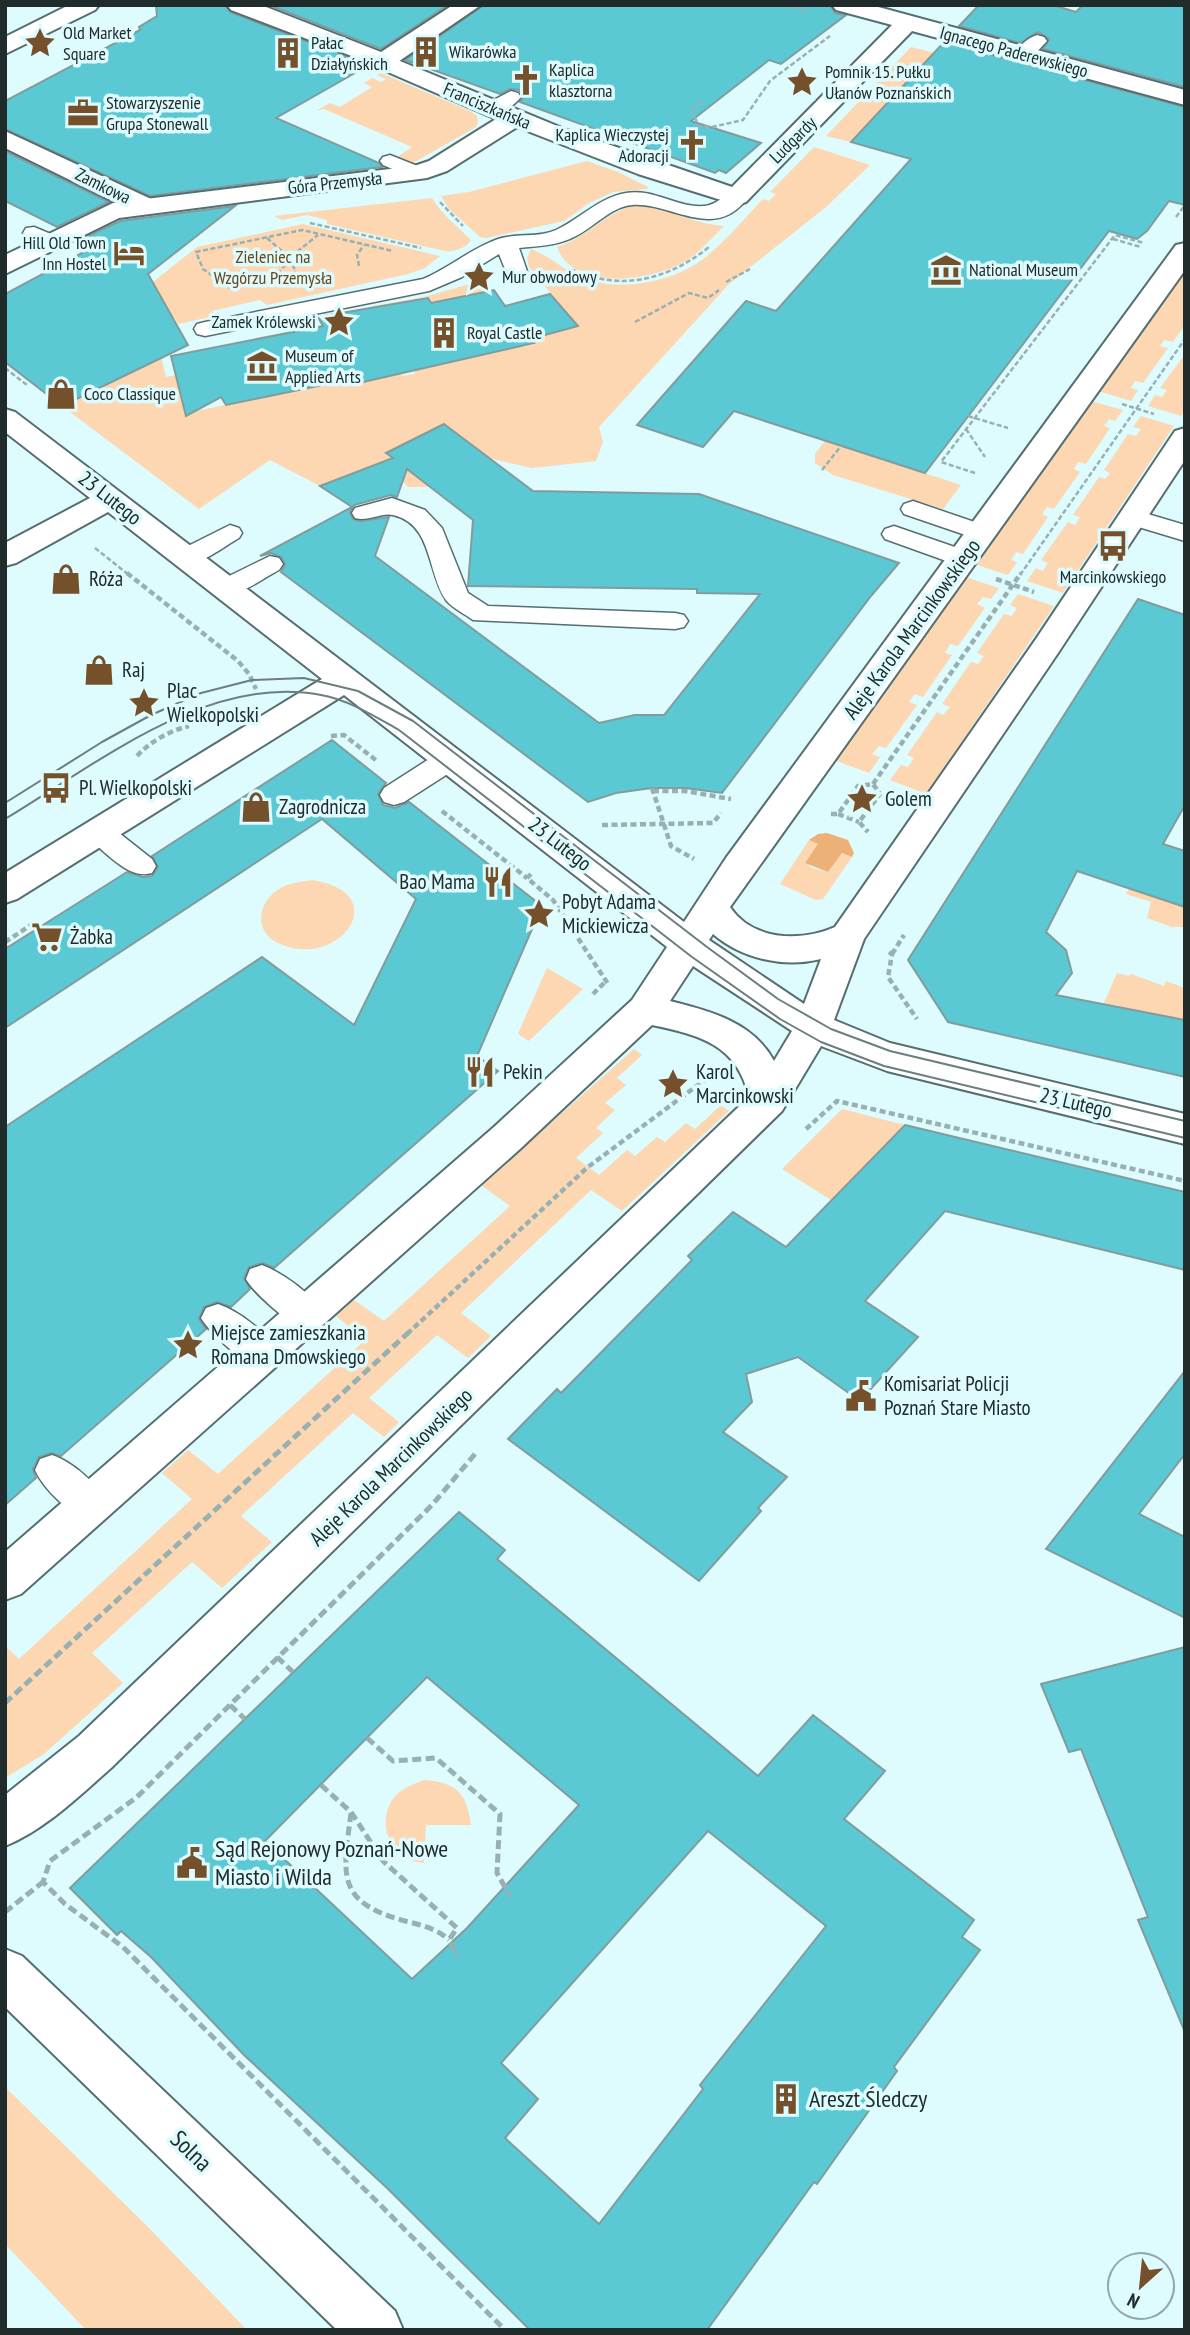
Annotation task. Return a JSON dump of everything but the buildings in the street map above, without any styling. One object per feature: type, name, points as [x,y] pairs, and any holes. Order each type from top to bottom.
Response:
[{"type":"street","name":"Franciszkańska","points":[[240,5],[689,183],[737,197]]},
{"type":"street","points":[[383,61],[469,5]]},
{"type":"street","name":"Ignacego Paderewskiego","points":[[844,5],[907,23],[1031,47],[1185,98]]},
{"type":"street","points":[[5,47],[84,6]]},
{"type":"street","points":[[448,19],[475,29]]},
{"type":"street","name":"Ludgardy","points":[[737,197],[907,23]]},
{"type":"street","name":"Góra Przemysła","points":[[142,205],[318,180],[418,173],[438,166],[505,108]]},
{"type":"street","name":"Zamkowa","points":[[5,138],[142,205]]},
{"type":"street","name":"Zamkowa","points":[[5,266],[42,238],[113,211],[142,205]]},
{"type":"street","name":"Aleje Karola Marcinkowskiego","points":[[5,1580],[507,1138],[645,1010],[721,893],[1185,251]]},
{"type":"street","name":"23 Lutego","points":[[5,418],[688,944],[772,1004],[813,1028],[887,1057],[1185,1129]]},
{"type":"street","name":"Aleje Karola Marcinkowskiego","points":[[5,1824],[46,1794],[94,1752],[769,1101],[813,1028],[848,936],[1185,437]]},
{"type":"street","points":[[5,556],[112,498]]},
{"type":"street","points":[[5,890],[346,679]]},
{"type":"street","points":[[721,893],[717,918],[736,934],[769,947],[793,951],[822,949],[848,936]]},
{"type":"street","points":[[645,1010],[694,1021],[736,1038],[766,1079],[769,1101]]},
{"type":"street","name":"Solna","points":[[5,1973],[376,2330]]},
{"type":"lane","points":[[390,161],[418,173]]},
{"type":"lane","points":[[205,330],[429,284],[506,243],[556,237],[577,228],[613,204],[627,199],[657,201],[695,213],[714,214],[725,209],[737,197]]},
{"type":"lane","points":[[506,243],[517,274]]},
{"type":"lane","points":[[364,513],[392,506],[416,515],[433,533],[457,597],[482,614],[675,621]]},
{"type":"lane","points":[[913,509],[983,533]]},
{"type":"lane","points":[[1131,517],[1185,533]]},
{"type":"lane","points":[[185,558],[230,533]]},
{"type":"lane","points":[[894,534],[963,559]]},
{"type":"lane","points":[[226,588],[270,564]]},
{"type":"lane","points":[[401,790],[450,759]]},
{"type":"lane","points":[[99,832],[142,866]]},
{"type":"lane","points":[[262,1279],[307,1315]]},
{"type":"lane","points":[[218,1318],[262,1354]]},
{"type":"lane","points":[[52,1470],[91,1506]]},
{"type":"path","points":[[702,101],[691,110],[699,126],[712,127],[744,120],[771,81],[836,32]]},
{"type":"path","points":[[436,197],[445,210],[468,231]]},
{"type":"path","points":[[305,222],[422,248]]},
{"type":"path","points":[[232,298],[229,285],[203,269],[196,252],[302,230],[393,251]]},
{"type":"path","points":[[266,288],[282,266],[319,234]]},
{"type":"path","points":[[979,474],[940,461],[1112,239],[1115,236],[1147,246]]},
{"type":"path","points":[[266,237],[291,260],[297,276],[297,289]]},
{"type":"path","points":[[570,268],[598,280],[639,281],[683,267],[715,240]]},
{"type":"path","points":[[726,282],[750,269]]},
{"type":"path","points":[[635,322],[689,293],[708,298],[719,290]]},
{"type":"path","points":[[838,814],[858,786],[873,784],[1185,339]]},
{"type":"path","points":[[968,416],[1003,426]]},
{"type":"path","points":[[966,429],[978,447]]},
{"type":"path","points":[[822,470],[841,446]]},
{"type":"path","points":[[64,525],[238,661],[249,674],[258,692]]},
{"type":"path","points":[[992,577],[1036,592]]},
{"type":"path","points":[[327,736],[344,736],[401,790],[527,877]]},
{"type":"path","points":[[859,822],[880,794],[873,784]]},
{"type":"path","points":[[721,893],[671,846],[653,790],[685,791],[732,799]]},
{"type":"path","points":[[824,815],[838,814],[859,822],[869,832]]},
{"type":"path","points":[[5,942],[40,920]]},
{"type":"path","points":[[848,936],[892,954],[888,977],[915,1017],[926,1025]]},
{"type":"path","points":[[5,1703],[588,1167],[710,1076]]},
{"type":"path","points":[[800,1135],[838,1101],[1185,1181]]},
{"type":"path","points":[[5,1912],[43,1882],[50,1861],[137,1797],[432,1505],[484,1444]]},
{"type":"path","points":[[277,1657],[293,1672]]},
{"type":"path","points":[[230,1705],[246,1719]]},
{"type":"path","points":[[367,1738],[393,1761],[436,1758],[500,1814],[497,1873],[510,1896]]},
{"type":"path","points":[[321,1785],[351,1812],[383,1861],[457,1928],[449,1940]]},
{"type":"path","points":[[351,1812],[344,1875],[351,1896],[370,1909],[391,1917],[438,1929],[449,1940],[458,1957]]},
{"type":"path","points":[[43,1882],[65,1904],[123,1947],[505,2330]]},
{"type":"green space","points":[[911,47],[935,53],[851,142],[826,136]]},
{"type":"green space","points":[[381,73],[470,111],[477,116],[476,127],[413,163],[396,158],[412,147],[324,109],[316,111],[330,103],[340,107],[372,87],[364,83],[372,78],[381,82],[386,79],[377,75]]},
{"type":"green space","points":[[814,147],[870,165],[826,207],[729,284],[599,427],[603,442],[596,461],[532,468],[489,458],[443,424],[386,453],[430,487],[408,487],[384,462],[320,486],[270,460],[199,509],[62,406],[160,352],[166,377],[176,375],[186,413],[352,379],[354,383],[398,369],[402,376],[415,374],[413,366],[445,359],[448,363],[520,343],[524,347],[534,344],[530,339],[577,325],[529,267],[527,258],[531,249],[580,277],[602,283],[632,284],[676,274],[702,260],[734,231],[763,199],[769,201],[776,194],[770,192]]},
{"type":"green space","points":[[587,161],[648,187],[613,192],[589,203],[564,221],[486,238],[480,237],[449,209],[441,196],[469,192]]},
{"type":"green space","points":[[432,198],[471,240],[466,245],[445,251],[327,224],[327,220],[307,215],[282,220],[274,216]]},
{"type":"green space","points":[[632,206],[724,226],[689,259],[653,274],[596,277],[579,271],[566,261],[557,247]]},
{"type":"green space","name":"Zieleniec na Wzgórzu Przemysła","points":[[303,224],[440,256],[425,268],[408,274],[267,305],[260,300],[212,311],[215,316],[178,324],[174,317],[166,318],[149,285],[197,247]]},
{"type":"green space","points":[[1185,271],[1185,325],[1173,342],[1164,340],[1160,346],[1168,348],[1143,383],[1135,381],[1131,388],[1138,390],[1131,401],[1098,391]]},
{"type":"green space","points":[[477,282],[483,292],[431,303],[428,298],[378,314],[374,306],[424,297]]},
{"type":"green space","points":[[1185,354],[1185,410],[1181,416],[1148,406],[1155,395],[1162,397],[1167,390],[1160,388]]},
{"type":"green space","points":[[1091,401],[1123,410],[1115,421],[1109,419],[1104,426],[1110,428],[1086,464],[1078,462],[1074,469],[1080,472],[1054,509],[1047,507],[1042,514],[1048,517],[1023,554],[1016,552],[1011,560],[1017,562],[1008,575],[974,564]]},
{"type":"green space","points":[[1141,416],[1174,426],[1063,593],[1027,581],[1036,568],[1043,571],[1048,563],[1041,560],[1068,522],[1075,525],[1080,517],[1073,515],[1099,477],[1105,479],[1110,473],[1104,470],[1128,434],[1136,436],[1141,429],[1133,427]]},
{"type":"green space","points":[[825,441],[961,485],[943,509],[833,475],[815,463],[815,454]]},
{"type":"green space","points":[[965,577],[999,588],[991,599],[983,597],[977,604],[985,608],[958,646],[950,644],[945,653],[952,655],[923,697],[915,694],[909,702],[917,705],[886,748],[879,746],[872,754],[880,757],[869,773],[834,760]]},
{"type":"green space","points":[[1018,594],[1054,606],[926,794],[890,780],[901,765],[908,767],[914,758],[907,755],[937,712],[943,715],[950,707],[942,704],[971,662],[978,664],[984,656],[977,653],[1004,614],[1012,616],[1017,608],[1010,605]]},
{"type":"green space","points":[[809,840],[819,844],[805,863],[813,868],[828,872],[842,853],[852,857],[823,899],[816,900],[780,884]]},
{"type":"green space","points":[[312,880],[337,888],[351,899],[354,913],[349,927],[338,939],[321,947],[300,949],[278,943],[265,932],[262,925],[265,903],[284,886]]},
{"type":"green space","points":[[1129,889],[1185,907],[1185,927],[1172,927],[1147,918],[1151,902],[1126,894]]},
{"type":"green space","points":[[547,968],[583,989],[529,1041],[518,1034]]},
{"type":"green space","points":[[1117,973],[1129,976],[1131,974],[1164,986],[1166,981],[1185,988],[1185,1020],[1104,1003]]},
{"type":"green space","points":[[634,1049],[642,1055],[617,1078],[626,1085],[605,1103],[615,1110],[596,1128],[603,1133],[576,1158],[599,1175],[627,1150],[635,1156],[657,1137],[665,1142],[686,1123],[695,1129],[721,1105],[729,1111],[622,1211],[591,1190],[461,1313],[491,1336],[468,1358],[437,1335],[369,1398],[399,1422],[384,1437],[353,1413],[241,1516],[272,1542],[222,1588],[192,1562],[92,1653],[123,1683],[44,1754],[5,1778],[5,1646],[19,1659],[192,1499],[162,1473],[188,1450],[218,1474],[365,1340],[336,1316],[354,1300],[384,1321],[510,1206],[481,1185]]},
{"type":"green space","points":[[842,1109],[905,1125],[831,1200],[782,1169]]},
{"type":"green space","points":[[424,1780],[444,1783],[458,1791],[463,1797],[471,1825],[426,1825],[424,1863],[413,1861],[396,1850],[387,1833],[386,1823],[387,1812],[394,1798],[406,1788]]},
{"type":"green space","points":[[5,2087],[146,2225],[247,2330],[86,2330],[5,2244]]},
{"type":"shaded area","points":[[827,833],[848,840],[854,853],[852,857],[842,853],[828,872],[805,863],[818,844],[809,840],[818,834]]},
{"type":"tram line","points":[[5,803],[102,742],[151,715],[201,693],[252,680],[304,678],[358,691],[413,721],[707,947],[778,999],[831,1029],[890,1051],[1185,1121]]},
{"type":"tram line","points":[[5,819],[116,750],[155,728],[196,710],[237,697],[279,692],[331,697],[361,709],[399,730],[692,957],[780,1019],[821,1042],[884,1066],[1185,1138]]},
{"type":"place","name":"Old Market Square","points":[[40,43]]},
{"type":"place","name":"Wikarówka","points":[[426,52]]},
{"type":"place","name":"Pałac Działyńskich","points":[[288,53]]},
{"type":"place","name":"Kaplica klasztorna","points":[[526,80]]},
{"type":"place","name":"Pomnik 15. Pułku Ułanów Poznańskich","points":[[802,82]]},
{"type":"place","name":"Stowarzyszenie Grupa Stonewall","points":[[83,113]]},
{"type":"place","name":"Kaplica Wieczystej Adoracji","points":[[692,145]]},
{"type":"place","name":"Hill Old Town Inn Hostel","points":[[129,253]]},
{"type":"place","name":"National Museum","points":[[946,270]]},
{"type":"place","name":"Mur obwodowy","points":[[479,277]]},
{"type":"place","name":"Zamek Królewski","points":[[339,322]]},
{"type":"place","name":"Royal Castle","points":[[444,333]]},
{"type":"place","name":"Museum of Applied Arts","points":[[262,366]]},
{"type":"place","name":"Coco Classique","points":[[61,394]]},
{"type":"place","name":"Marcinkowskiego","points":[[1113,546]]},
{"type":"place","name":"Róża","points":[[66,579]]},
{"type":"place","name":"Raj","points":[[99,670]]},
{"type":"place","name":"Plac Wielkopolski","points":[[144,703]]},
{"type":"place","name":"Pl. Wielkopolski","points":[[56,788]]},
{"type":"place","name":"Golem","points":[[862,799]]},
{"type":"place","name":"Zagrodnicza","points":[[256,807]]},
{"type":"place","name":"Bao Mama","points":[[498,882]]},
{"type":"place","name":"Pobyt Adama Mickiewicza","points":[[539,914]]},
{"type":"place","name":"Żabka","points":[[47,937]]},
{"type":"place","name":"Pekin","points":[[480,1072]]},
{"type":"place","name":"Karol Marcinkowski","points":[[673,1084]]},
{"type":"place","name":"Miejsce zamieszkania Romana Dmowskiego","points":[[188,1345]]},
{"type":"place","name":"Komisariat Policji Poznań Stare Miasto","points":[[861,1396]]},
{"type":"place","name":"Sąd Rejonowy Poznań-Nowe Miasto i Wilda","points":[[192,1863]]},
{"type":"place","name":"Areszt Śledczy","points":[[786,2099]]}]
